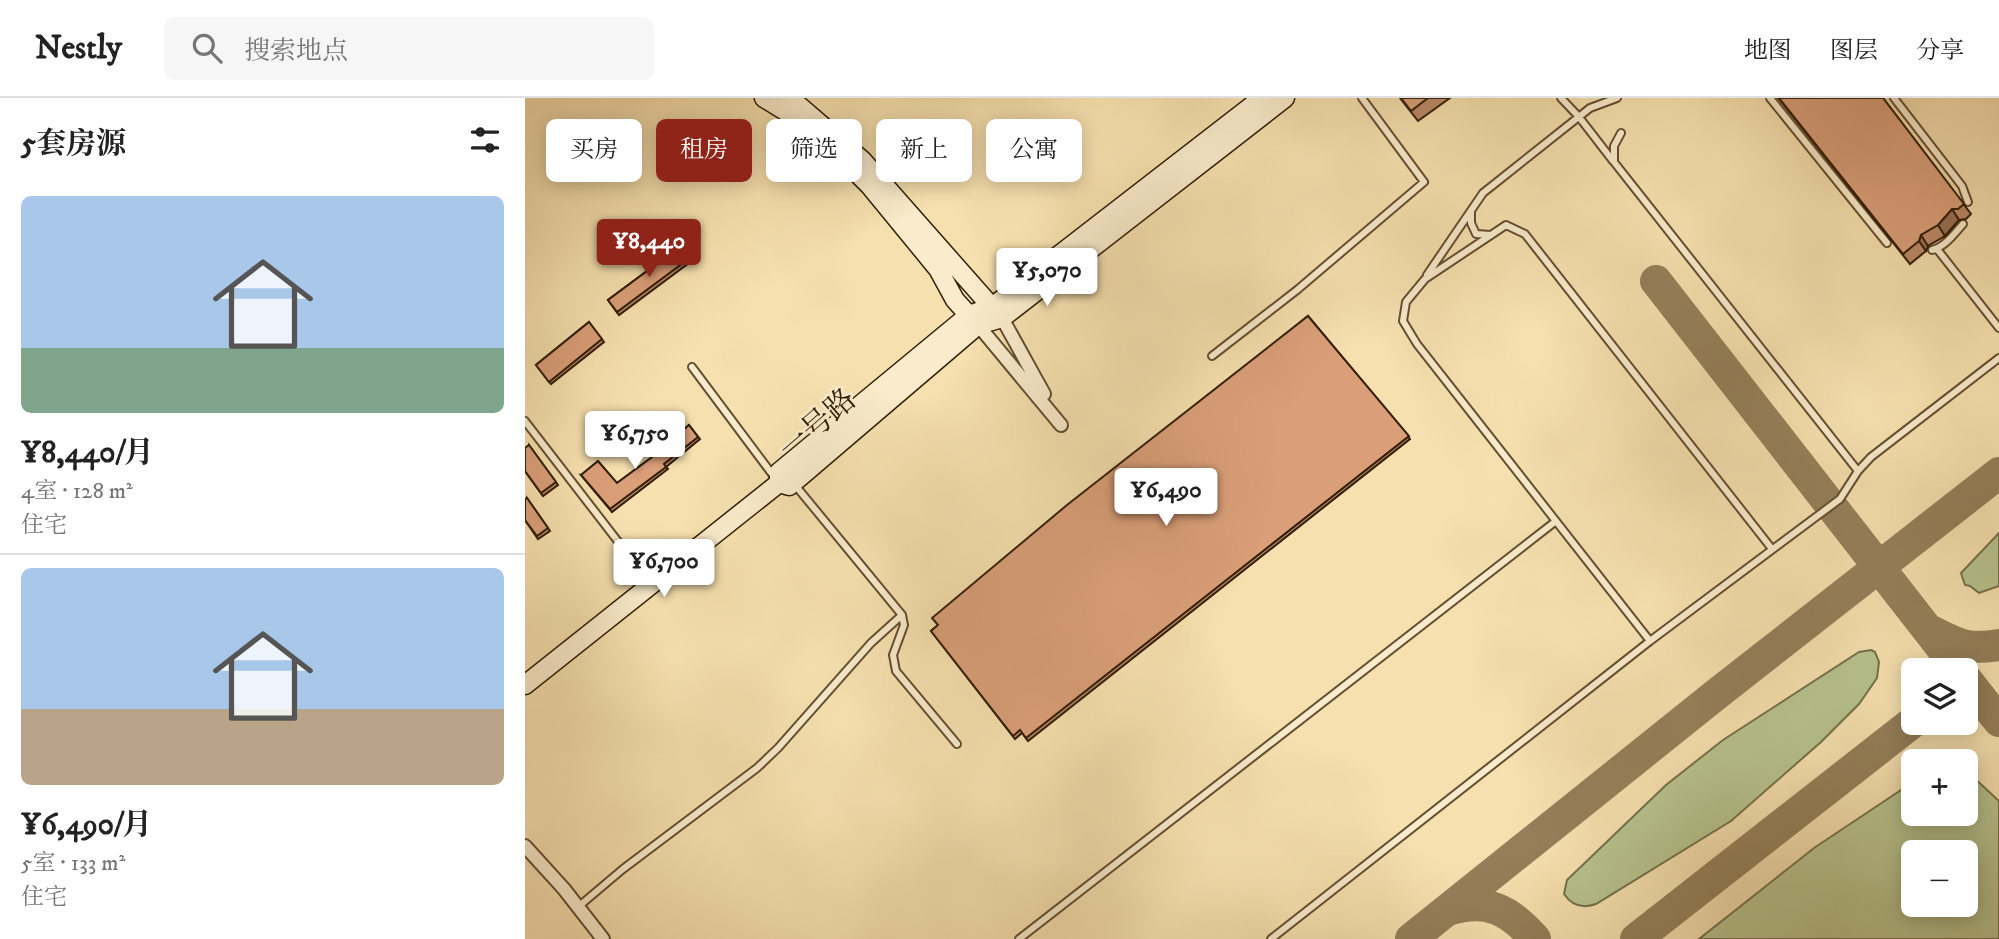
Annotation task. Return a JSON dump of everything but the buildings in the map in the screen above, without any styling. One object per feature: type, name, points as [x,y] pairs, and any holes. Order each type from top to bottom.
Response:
[{"type":"main road","points":[[764,98],[787,112],[830,146],[870,186],[938,270],[955,300],[973,320]]},
{"type":"main road","points":[[790,98],[862,160],[997,313]]},
{"type":"main road","name":"一号路","points":[[997,313],[1262,98]]},
{"type":"main road","name":"一号路","points":[[525,685],[786,483],[973,320],[997,313],[1285,98]]},
{"type":"street","points":[[973,320],[1062,425],[997,313]]},
{"type":"street","points":[[525,846],[579,907],[603,939]]},
{"type":"lane","points":[[1212,356],[1297,290],[1424,181],[1362,98]]},
{"type":"lane","points":[[1561,98],[1580,117],[1859,471]]},
{"type":"lane","points":[[1616,98],[1590,108],[1483,193],[1425,279],[1405,302],[1403,321],[1417,344],[1650,641]]},
{"type":"lane","points":[[1770,98],[1887,243]]},
{"type":"lane","points":[[1894,98],[1962,186],[1968,202]]},
{"type":"lane","points":[[1614,162],[1614,146],[1621,133]]},
{"type":"lane","points":[[1471,210],[1471,223],[1476,233],[1491,235]]},
{"type":"lane","points":[[1963,224],[1950,239],[1934,249],[1999,328]]},
{"type":"lane","points":[[1425,279],[1506,225],[1525,234],[1772,549]]},
{"type":"lane","points":[[1271,939],[1650,641],[1840,499],[1871,457],[1999,358]]},
{"type":"lane","points":[[692,367],[786,483],[902,615],[904,625],[893,655],[896,671],[957,744]]},
{"type":"lane","points":[[525,421],[651,585]]},
{"type":"lane","points":[[1019,939],[1556,521]]},
{"type":"lane","points":[[579,907],[623,869],[757,768],[871,643],[902,615]]},
{"type":"green space","points":[[1999,533],[1999,586],[1979,593],[1965,585],[1961,573]]},
{"type":"green space","points":[[1859,652],[1875,652],[1879,662],[1877,678],[1859,704],[1821,742],[1731,821],[1596,904],[1578,905],[1567,898],[1564,894],[1567,880],[1666,785],[1723,740]]},
{"type":"green space","points":[[1978,781],[1999,801],[1999,939],[1699,939],[1814,848],[1901,790],[1901,826],[1978,826]]},
{"type":"taxiway","points":[[1656,281],[1950,658]]},
{"type":"taxiway","points":[[1411,939],[1718,693],[1999,473]]},
{"type":"taxiway","points":[[1931,631],[1963,645],[1999,645]]},
{"type":"taxiway","points":[[1978,694],[1999,721]]},
{"type":"taxiway","points":[[1636,939],[1901,731]]},
{"type":"taxiway","points":[[1448,910],[1474,905],[1496,909],[1516,920],[1535,939]]}]
